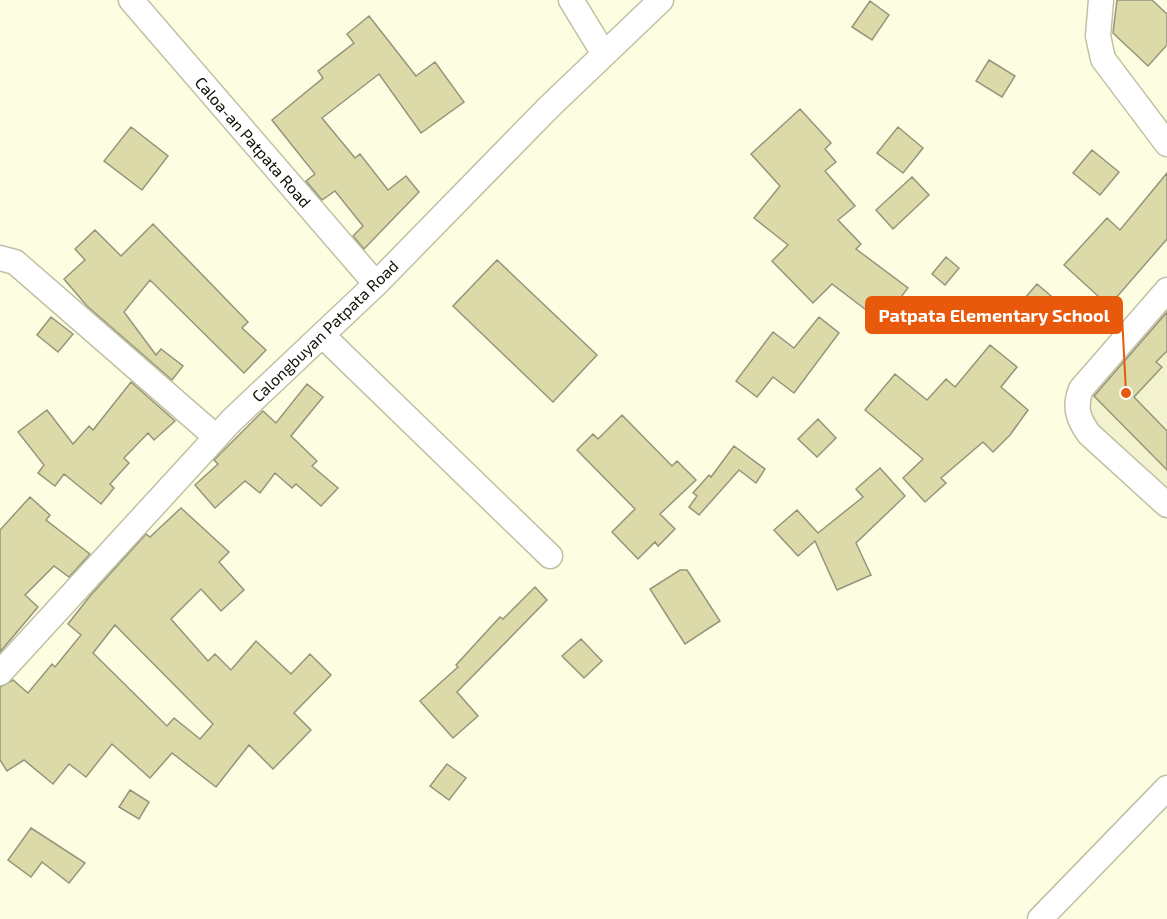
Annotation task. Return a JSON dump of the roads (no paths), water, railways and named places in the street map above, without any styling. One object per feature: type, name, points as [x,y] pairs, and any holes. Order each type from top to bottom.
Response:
[{"type":"street","name":"Caloa-an Patpata Road","points":[[131,0],[376,284]]},
{"type":"street","points":[[571,0],[604,54]]},
{"type":"street","name":"Calongbuyan Patpata Road","points":[[0,673],[216,436],[376,284],[549,107],[661,0]]},
{"type":"street","points":[[1101,0],[1098,36],[1103,59],[1167,144]]},
{"type":"street","points":[[0,258],[15,262],[216,436]]},
{"type":"street","points":[[1167,290],[1081,389],[1076,405],[1080,422],[1089,434],[1167,505]]},
{"type":"street","points":[[322,335],[550,556]]},
{"type":"street","points":[[1040,919],[1167,788]]},
{"type":"place","name":"Patpata Elementary School","points":[[1126,393]]}]
